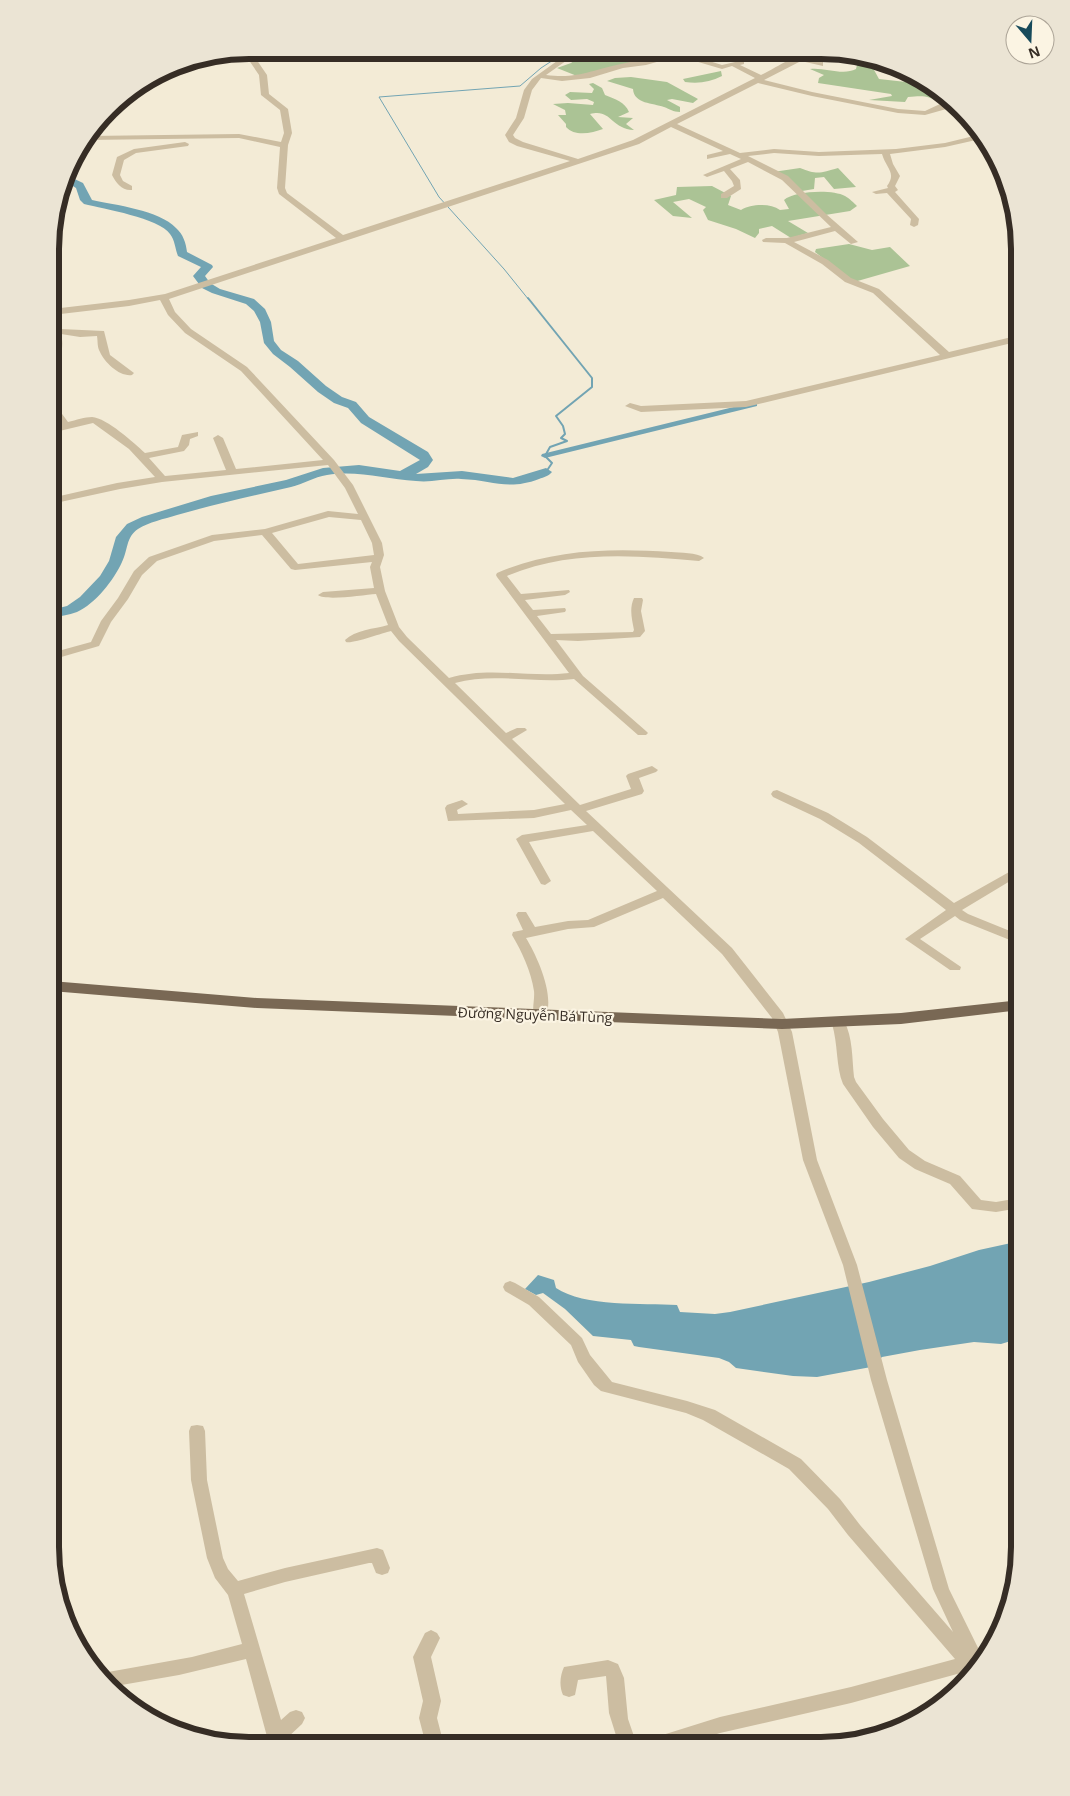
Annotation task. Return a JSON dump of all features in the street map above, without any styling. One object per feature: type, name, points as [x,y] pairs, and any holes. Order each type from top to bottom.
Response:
[{"type":"main road","name":"Đường Nguyễn Bá Tùng","points":[[59,987],[257,1003],[782,1024],[839,1024],[902,1020],[1011,1006]]},
{"type":"street","points":[[252,59],[263,75],[265,95],[284,108],[288,133],[284,144],[282,194],[342,239]]},
{"type":"street","points":[[564,59],[533,82],[525,94],[519,120],[508,135],[512,140],[520,144],[578,161]]},
{"type":"street","points":[[539,76],[562,79],[590,76],[622,66],[646,63],[658,59]]},
{"type":"street","points":[[695,59],[722,67],[738,63],[759,79],[812,94],[898,112],[925,113],[946,106]]},
{"type":"street","points":[[59,311],[129,303],[168,296],[636,142],[797,59]]},
{"type":"street","points":[[802,59],[820,64]]},
{"type":"street","points":[[670,124],[732,151],[785,178],[836,228],[854,242]]},
{"type":"street","points":[[100,131],[108,130],[118,133],[134,151]]},
{"type":"street","points":[[94,138],[229,136],[259,138],[284,144]]},
{"type":"street","points":[[129,188],[120,182],[116,175],[120,159],[134,151],[229,136]]},
{"type":"street","points":[[740,155],[774,151],[819,154],[885,151],[940,146],[975,138]]},
{"type":"street","points":[[710,157],[732,151]]},
{"type":"street","points":[[876,192],[894,190],[891,186],[896,176],[896,170],[889,163],[885,151]]},
{"type":"street","points":[[707,175],[749,159]]},
{"type":"street","points":[[724,196],[738,187],[736,180],[725,168]]},
{"type":"street","points":[[889,190],[916,219],[914,225]]},
{"type":"street","points":[[766,240],[787,241],[836,228]]},
{"type":"street","points":[[787,241],[825,262],[848,280],[876,291],[946,355]]},
{"type":"street","points":[[168,296],[164,299],[171,313],[188,331],[244,369],[350,487],[377,543],[378,558],[375,567],[380,591],[394,627],[403,639],[576,808],[727,951],[778,1016],[782,1024],[810,1160],[850,1265],[879,1380],[942,1589],[975,1659]]},
{"type":"street","points":[[59,331],[80,334],[101,333],[106,356],[114,365],[129,373]]},
{"type":"street","points":[[630,406],[641,409],[746,404],[1011,340]]},
{"type":"street","points":[[59,415],[66,425]]},
{"type":"street","points":[[59,429],[66,428],[66,425],[91,420],[96,421],[144,456],[162,478]]},
{"type":"street","points":[[144,456],[181,449],[184,445],[185,437],[195,434]]},
{"type":"street","points":[[218,438],[232,472]]},
{"type":"street","points":[[59,499],[162,478],[232,472],[334,467]]},
{"type":"street","points":[[59,655],[95,644],[106,621],[123,599],[138,573],[153,558],[212,538],[265,532],[328,514],[343,514],[365,518]]},
{"type":"street","points":[[265,532],[291,565],[297,568],[378,558]]},
{"type":"street","points":[[642,733],[576,676],[501,575],[537,561],[589,554],[647,554],[699,558]]},
{"type":"street","points":[[323,596],[335,596],[349,592],[380,591]]},
{"type":"street","points":[[519,598],[564,592]]},
{"type":"street","points":[[550,640],[553,637],[597,638],[631,636],[639,633],[640,627],[636,611],[638,600]]},
{"type":"street","points":[[531,613],[561,610]]},
{"type":"street","points":[[350,640],[361,634],[394,627]]},
{"type":"street","points":[[447,682],[460,677],[485,673],[545,679],[576,676]]},
{"type":"street","points":[[504,738],[521,730]]},
{"type":"street","points":[[462,804],[451,808],[452,818],[534,814],[576,808],[638,791],[632,776],[652,770]]},
{"type":"street","points":[[777,794],[824,816],[848,830],[964,917],[1011,936]]},
{"type":"street","points":[[545,881],[522,839],[596,827]]},
{"type":"street","points":[[955,967],[911,939],[1011,875]]},
{"type":"street","points":[[536,1015],[541,995],[539,984],[530,959],[518,935],[568,925],[590,924],[666,892]]},
{"type":"street","points":[[522,914],[531,932]]},
{"type":"street","points":[[839,1024],[844,1042],[847,1077],[850,1084],[878,1123],[904,1154],[920,1166],[955,1180],[977,1205],[996,1207],[1011,1204]]},
{"type":"street","points":[[510,1287],[534,1301],[577,1342],[583,1358],[600,1381],[607,1387],[688,1407],[709,1415],[791,1462],[834,1504],[854,1530],[974,1660]]},
{"type":"street","points":[[198,1432],[199,1480],[215,1558],[221,1573],[234,1590],[276,1737]]},
{"type":"street","points":[[234,1590],[285,1575],[369,1556],[377,1555],[382,1568]]},
{"type":"street","points":[[431,1638],[422,1654],[422,1660],[432,1701],[428,1718],[434,1737]]},
{"type":"street","points":[[113,1679],[160,1672],[207,1662],[245,1651],[253,1651]]},
{"type":"street","points":[[682,1737],[720,1725],[851,1695],[971,1665]]},
{"type":"street","points":[[569,1689],[570,1673],[608,1668],[612,1670],[617,1682],[616,1700],[621,1731],[624,1737]]},
{"type":"street","points":[[280,1737],[296,1718]]},
{"type":"green space","points":[[576,59],[649,60],[577,76],[557,68]]},
{"type":"green space","points":[[841,60],[872,66],[879,79],[914,83],[943,103],[922,96],[908,97],[905,102],[869,100],[892,96],[891,94],[818,83],[819,78],[824,75],[810,69],[845,72],[856,69],[857,65]]},
{"type":"green space","points":[[721,71],[722,76],[700,83],[685,82],[683,79]]},
{"type":"green space","points":[[631,77],[667,82],[698,99],[693,103],[672,99],[667,100],[680,107],[680,112],[675,112],[640,100],[634,94],[633,89],[607,81],[615,78]]},
{"type":"green space","points":[[593,83],[602,88],[605,95],[625,106],[629,112],[618,117],[633,118],[626,124],[634,130],[620,126],[607,116],[597,113],[590,114],[603,129],[589,133],[579,133],[566,127],[566,124],[558,115],[566,115],[565,110],[553,104],[593,105],[594,102],[587,99],[571,100],[565,95],[570,92],[592,93],[594,89],[589,84]]},
{"type":"green space","points":[[800,168],[811,172],[819,172],[838,168],[856,187],[834,189],[824,177],[815,178],[814,189],[802,191],[773,172]]},
{"type":"green space","points":[[712,186],[731,196],[728,205],[741,210],[750,206],[760,205],[771,206],[780,210],[789,209],[784,200],[796,195],[813,192],[839,194],[847,197],[857,206],[850,211],[788,221],[808,233],[791,238],[772,226],[759,229],[759,233],[755,238],[736,229],[708,220],[703,210],[706,207],[689,199],[673,202],[692,218],[673,216],[654,200],[676,195],[677,187]]},
{"type":"green space","points":[[849,244],[872,250],[890,247],[910,266],[854,282],[815,252],[816,249]]},
{"type":"water","points":[[1011,1243],[1011,1341],[1001,1344],[974,1342],[882,1357],[871,1367],[817,1377],[793,1376],[736,1368],[729,1362],[719,1358],[639,1347],[634,1346],[631,1340],[593,1336],[565,1309],[543,1293],[536,1295],[525,1289],[538,1275],[554,1280],[556,1288],[582,1298],[614,1303],[677,1305],[680,1312],[715,1314],[869,1282],[930,1266],[979,1250]]},
{"type":"waterway","points":[[529,300],[504,269],[439,197],[379,97],[520,86],[555,59]]},
{"type":"waterway","points":[[59,612],[72,609],[85,600],[106,578],[116,561],[121,540],[132,527],[147,520],[216,499],[290,483],[305,476],[323,472],[359,469],[387,475],[400,475],[415,469],[427,460],[424,455],[365,420],[352,405],[338,400],[322,389],[294,364],[277,352],[268,341],[266,322],[259,309],[239,297],[216,291],[206,285],[199,276],[207,267],[206,265],[182,254],[177,236],[168,226],[135,213],[88,202],[85,200],[80,186],[71,181]]},
{"type":"waterway","points":[[528,298],[592,378],[592,387],[556,416],[563,426],[565,434],[561,438],[567,441],[550,447],[545,456],[552,463],[546,472]]},
{"type":"waterway","points":[[545,456],[754,404]]},
{"type":"waterway","points":[[405,475],[418,478],[462,475],[513,482],[546,472]]}]
